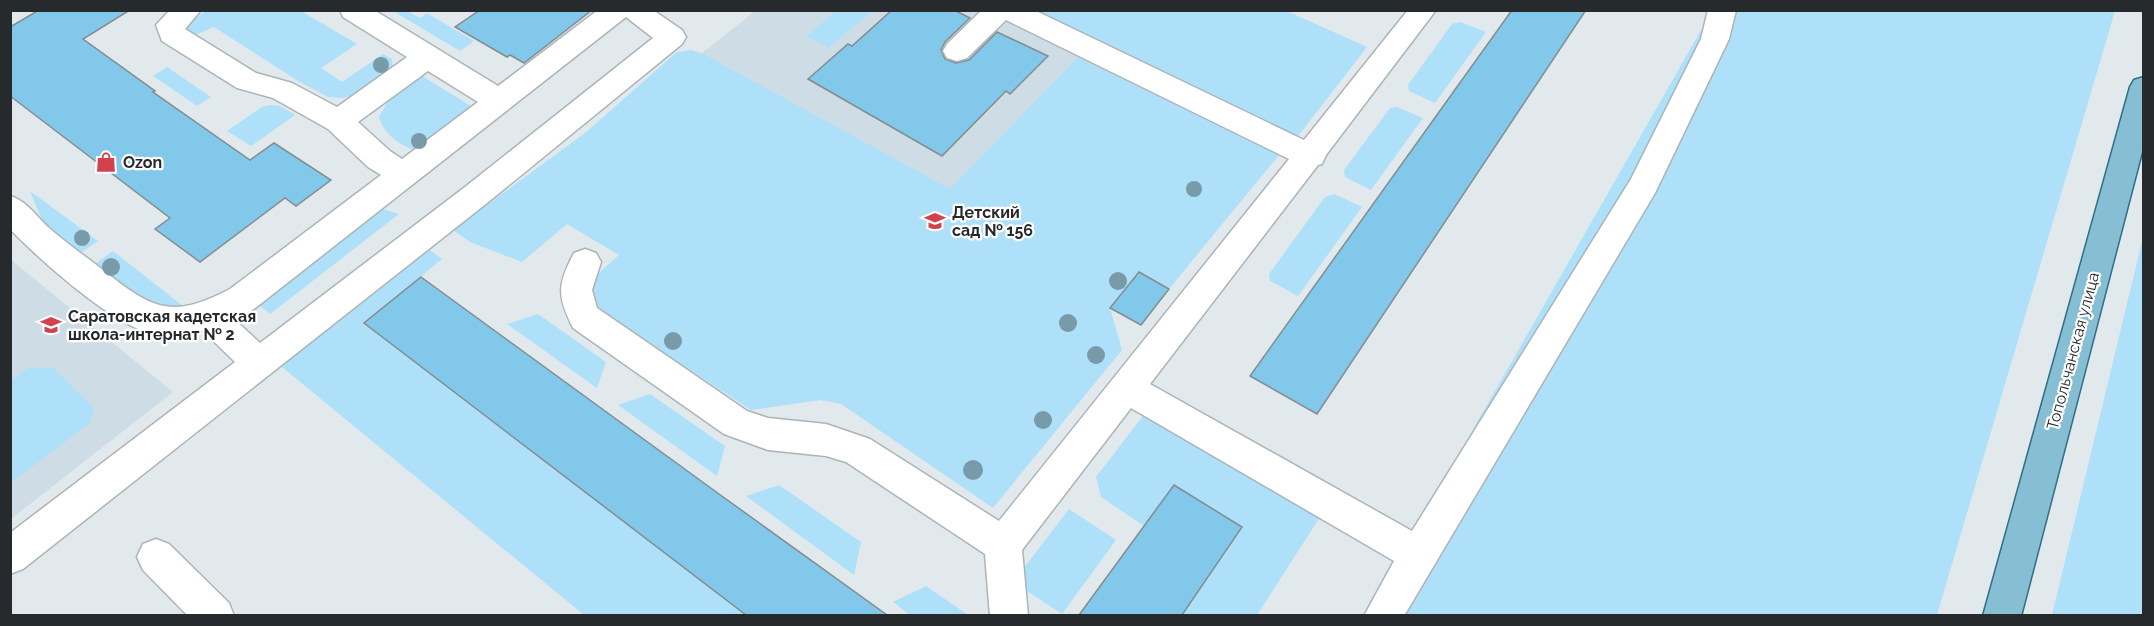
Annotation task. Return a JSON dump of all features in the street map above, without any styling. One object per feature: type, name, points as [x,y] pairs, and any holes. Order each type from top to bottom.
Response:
[{"type":"main road","name":"Топольчанская улица","points":[[2002,615],[2144,87]]},
{"type":"lane","points":[[188,10],[170,25],[172,34],[248,81],[282,90],[338,121],[379,159],[403,174]]},
{"type":"lane","points":[[353,10],[498,100]]},
{"type":"lane","points":[[957,51],[999,10]]},
{"type":"lane","points":[[1010,10],[1311,156]]},
{"type":"lane","points":[[1009,615],[1004,544],[1311,156],[1423,10]]},
{"type":"lane","points":[[1383,615],[1644,185],[1714,39],[1722,10]]},
{"type":"lane","points":[[10,208],[38,237],[124,306],[150,319],[182,321],[209,316],[242,299],[615,12],[647,21],[672,37],[476,195],[10,556]]},
{"type":"lane","points":[[338,121],[427,57]]},
{"type":"lane","points":[[585,262],[576,282],[576,301],[585,318],[736,423],[768,434],[826,440],[857,450],[1004,544]]},
{"type":"lane","points":[[209,316],[258,363]]},
{"type":"lane","points":[[1127,388],[1418,555]]},
{"type":"lane","points":[[156,557],[215,615]]},
{"type":"shaded area","name":"Детский сад № 156","points":[[1227,10],[1248,20],[980,322],[619,119],[755,11]]},
{"type":"shaded area","points":[[206,11],[301,11],[357,44],[321,68],[342,82],[383,54],[392,59],[393,68],[359,94],[343,98],[328,97],[298,81],[214,27],[195,35],[184,31],[186,23]]},
{"type":"shaded area","points":[[393,11],[407,11],[420,18],[427,13],[474,41],[460,51]]},
{"type":"shaded area","points":[[836,11],[873,11],[828,48],[806,36]]},
{"type":"shaded area","points":[[1032,11],[1287,11],[1367,47],[1295,140]]},
{"type":"shaded area","points":[[1712,11],[2115,11],[1937,615],[1376,616],[1371,608]]},
{"type":"shaded area","points":[[1460,22],[1486,32],[1435,103],[1409,91],[1408,85],[1452,24]]},
{"type":"shaded area","points":[[691,50],[702,53],[950,189],[1078,57],[1279,155],[1169,289],[1139,273],[1110,308],[1122,350],[993,508],[841,404],[821,400],[751,410],[595,308],[593,283],[600,272],[619,255],[567,224],[522,262],[470,242],[453,230],[585,133],[677,52]]},
{"type":"shaded area","points":[[167,67],[211,97],[197,106],[153,76]]},
{"type":"shaded area","points":[[417,73],[471,106],[472,110],[415,150],[393,138],[384,128],[379,117],[393,93]]},
{"type":"shaded area","points":[[280,106],[295,115],[251,146],[227,131],[262,107]]},
{"type":"shaded area","points":[[1397,107],[1423,118],[1371,190],[1345,177],[1344,170],[1390,108]]},
{"type":"shaded area","points":[[30,191],[98,241],[78,255],[45,227]]},
{"type":"shaded area","points":[[1334,194],[1362,207],[1298,296],[1270,281],[1269,274],[1325,197]]},
{"type":"shaded area","points":[[377,207],[399,214],[270,314],[255,302]]},
{"type":"shaded area","points":[[2143,238],[2143,615],[2052,615],[2130,291]]},
{"type":"shaded area","points":[[426,247],[442,259],[365,323],[746,615],[584,615],[277,363]]},
{"type":"shaded area","points":[[113,251],[188,310],[155,308],[92,266]]},
{"type":"shaded area","name":"Саратовская кадетская школа-интернат № 2","points":[[10,259],[173,392],[11,519],[10,519]]},
{"type":"shaded area","points":[[538,314],[606,362],[597,388],[507,324]]},
{"type":"shaded area","points":[[28,368],[53,368],[94,408],[90,423],[11,483],[11,380]]},
{"type":"shaded area","points":[[650,394],[725,446],[717,476],[618,405]]},
{"type":"shaded area","points":[[1146,412],[1322,514],[1257,615],[1182,615],[1241,527],[1174,485],[1144,526],[1101,497],[1096,477]]},
{"type":"shaded area","points":[[779,485],[861,542],[854,575],[746,496]]},
{"type":"shaded area","points":[[1069,509],[1116,540],[1062,614],[1027,591],[1023,569]]},
{"type":"shaded area","points":[[926,586],[968,615],[910,615],[893,602]]},
{"type":"building","points":[[39,10],[130,10],[83,39],[155,91],[153,92],[250,160],[274,143],[331,180],[296,206],[285,198],[200,262],[155,229],[170,218],[10,96],[10,27]]},
{"type":"building","points":[[480,10],[592,10],[524,63],[510,55],[507,57],[455,27]]},
{"type":"building","points":[[892,10],[954,10],[970,18],[945,42],[941,50],[945,59],[956,63],[969,60],[997,32],[1048,56],[1010,94],[1006,91],[942,156],[808,79],[848,44],[852,46]]},
{"type":"building","points":[[1512,10],[1586,10],[1317,414],[1250,376]]},
{"type":"building","points":[[1139,272],[1169,289],[1141,325],[1110,308]]},
{"type":"building","points":[[421,277],[887,615],[746,615],[364,323]]},
{"type":"building","points":[[1174,485],[1242,527],[1182,615],[1079,615]]},
{"type":"place","name":"Ozon","points":[[106,162]]},
{"type":"place","name":"Детский сад № 156","points":[[935,221]]},
{"type":"place","name":"Саратовская кадетская школа-интернат № 2","points":[[51,325]]}]
